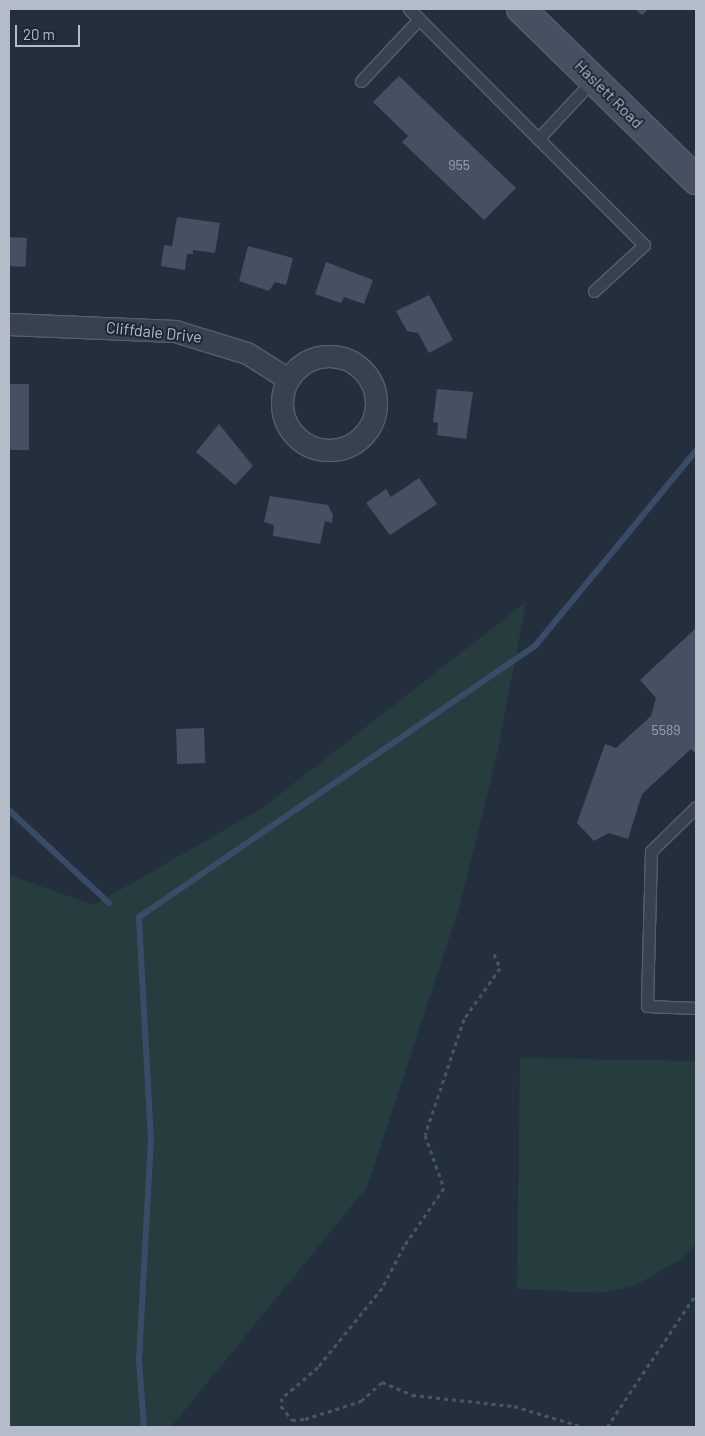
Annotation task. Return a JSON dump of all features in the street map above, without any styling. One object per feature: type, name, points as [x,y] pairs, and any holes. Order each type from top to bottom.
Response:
[{"type":"street","name":"Haslett Road","points":[[521,9],[595,79],[696,180]]},
{"type":"street","name":"Cliffdale Drive","points":[[9,324],[175,331],[247,353],[288,379]]},
{"type":"street","points":[[318,357],[354,362],[376,391],[370,427],[341,449],[305,444],[283,415],[288,379],[318,357]]},
{"type":"lane","points":[[409,9],[644,245],[594,291]]},
{"type":"lane","points":[[361,81],[419,19]]},
{"type":"lane","points":[[538,139],[595,79]]},
{"type":"lane","points":[[696,807],[651,851],[647,1006],[696,1008]]},
{"type":"path","points":[[494,954],[500,968],[464,1019],[425,1135],[444,1188],[404,1246],[382,1288],[318,1367],[282,1398],[281,1406],[292,1420],[305,1419],[361,1401],[382,1382],[412,1394],[514,1406],[583,1427]]},
{"type":"path","points":[[607,1427],[696,1294]]},
{"type":"green space","points":[[526,602],[498,750],[460,905],[367,1187],[171,1427],[9,1427],[9,875],[94,905],[261,809]]},
{"type":"green space","points":[[520,1058],[696,1061],[696,1244],[683,1258],[634,1286],[602,1293],[517,1289]]},
{"type":"building","points":[[635,9],[648,9],[642,15]]},
{"type":"building","points":[[399,76],[516,188],[484,220],[402,142],[408,136],[373,102]]},
{"type":"building","points":[[177,217],[220,223],[215,253],[193,250],[193,254],[187,254],[185,270],[161,266],[164,245],[172,246]]},
{"type":"building","points":[[9,237],[27,238],[25,267],[9,266]]},
{"type":"building","points":[[248,246],[293,258],[286,285],[275,282],[269,291],[239,281]]},
{"type":"building","points":[[326,262],[373,280],[364,304],[344,297],[341,303],[315,294]]},
{"type":"building","points":[[429,295],[453,340],[429,353],[418,333],[407,331],[396,311]]},
{"type":"building","points":[[9,384],[29,384],[29,450],[9,450]]},
{"type":"building","points":[[437,389],[473,392],[466,439],[437,435],[438,423],[433,422]]},
{"type":"building","points":[[219,424],[253,466],[235,485],[196,452]]},
{"type":"building","points":[[419,478],[437,504],[390,535],[366,503],[386,489],[391,497]]},
{"type":"building","points":[[270,496],[328,505],[333,515],[332,523],[325,521],[320,544],[273,536],[274,525],[264,522]]},
{"type":"building","points":[[696,628],[696,754],[691,749],[642,794],[628,839],[609,833],[594,841],[577,823],[605,744],[616,748],[651,716],[656,698],[640,680]]},
{"type":"building","points":[[204,728],[205,763],[177,764],[176,729]]},
{"type":"waterway","points":[[144,1427],[139,1360],[151,1141],[139,917],[535,646],[696,451]]},
{"type":"waterway","points":[[10,811],[109,903]]}]
